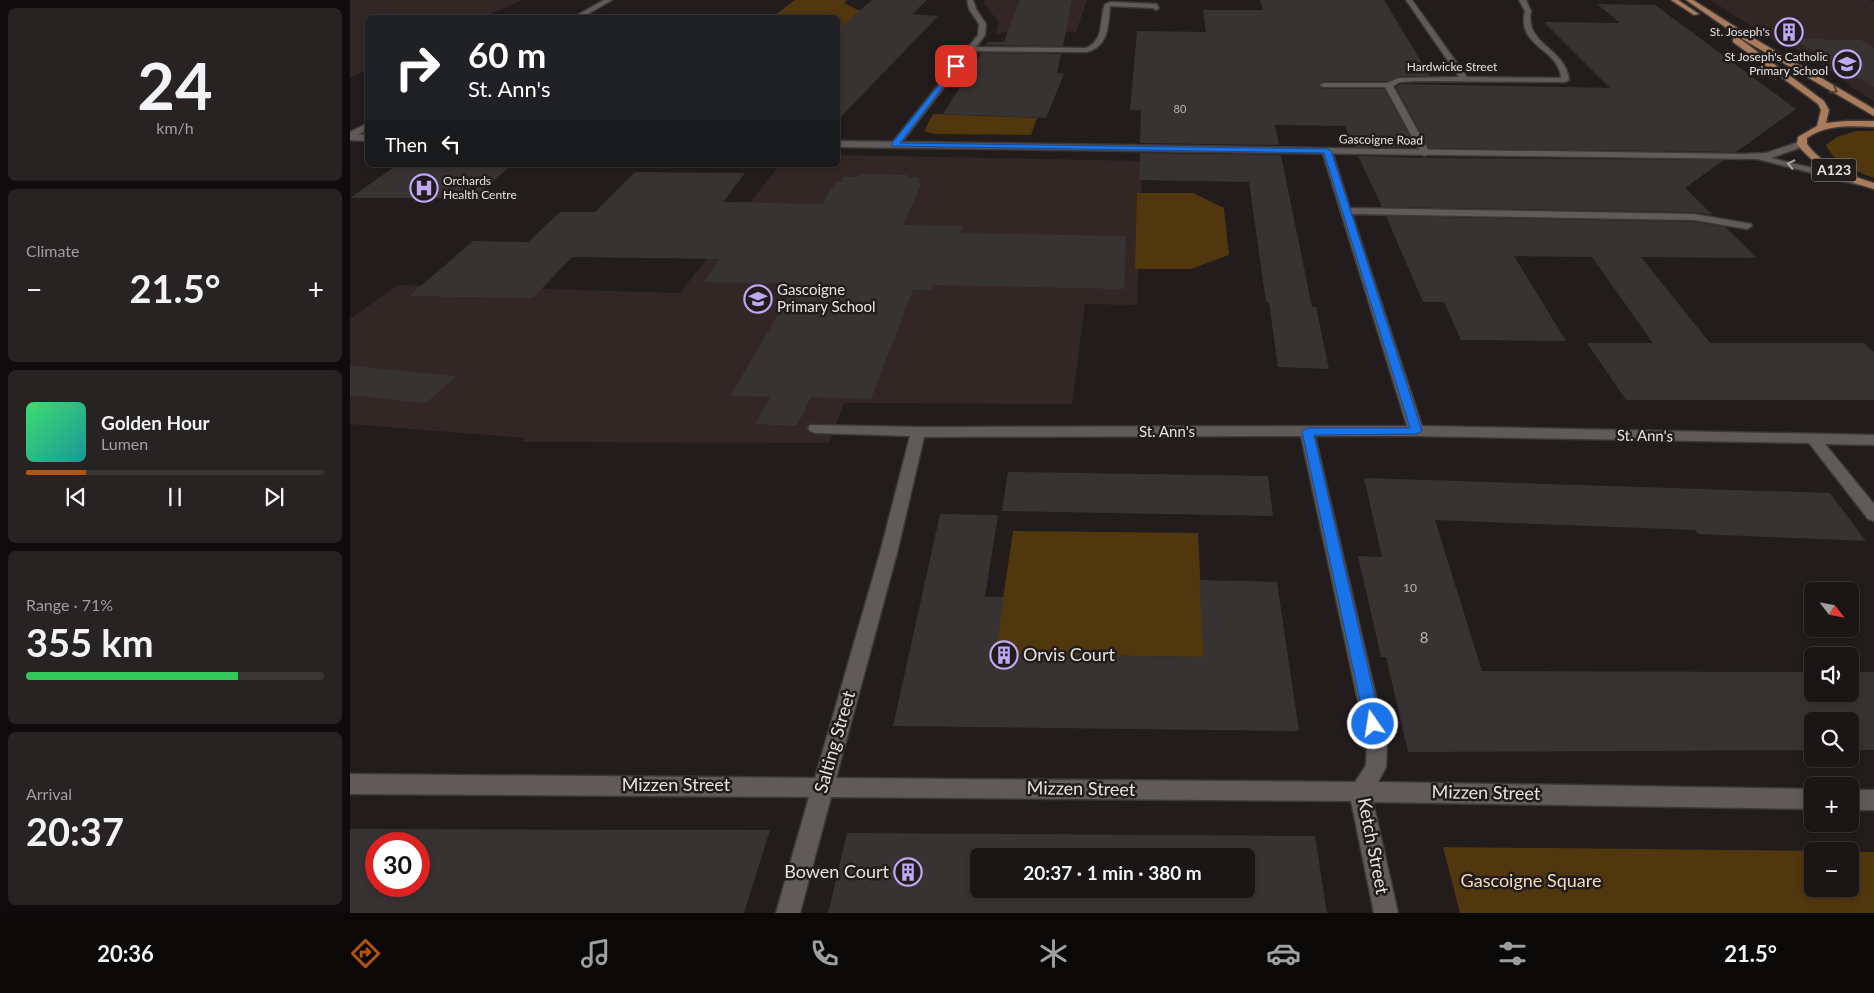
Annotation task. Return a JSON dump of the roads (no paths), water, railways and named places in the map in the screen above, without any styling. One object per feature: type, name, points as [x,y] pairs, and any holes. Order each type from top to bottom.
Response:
[{"type":"main road","points":[[1674,0],[1732,38],[1763,63],[1822,103],[1825,110],[1821,127]]},
{"type":"main road","points":[[1688,0],[1747,38],[1874,113]]},
{"type":"main road","name":"A123","points":[[1873,186],[1824,165],[1802,144],[1803,136],[1821,127],[1850,123],[1874,124]]},
{"type":"street","points":[[581,15],[610,0]]},
{"type":"street","points":[[895,145],[970,49],[984,28],[984,23],[971,7],[970,0]]},
{"type":"street","points":[[1409,0],[1464,79]]},
{"type":"street","name":"Hardwicke Street","points":[[1425,153],[1388,85],[1399,80],[1565,80],[1566,75],[1561,65],[1527,30],[1525,19],[1528,11],[1526,4],[1522,0]]},
{"type":"street","points":[[970,49],[1087,50],[1094,48],[1103,38],[1107,5],[1149,4],[1156,6],[1156,8]]},
{"type":"street","points":[[1324,85],[1388,85]]},
{"type":"street","points":[[350,136],[365,128]]},
{"type":"street","points":[[350,136],[365,138]]},
{"type":"street","name":"Gascoigne Road","points":[[840,144],[1743,157],[1767,156],[1802,144]]},
{"type":"street","points":[[1327,151],[1416,431]]},
{"type":"street","name":"Gascoigne Road","points":[[1743,157],[1789,164],[1873,186]]},
{"type":"street","points":[[1346,211],[1694,217],[1747,226]]},
{"type":"street","name":"St. Ann's","points":[[815,428],[918,432],[1416,431],[1874,440]]},
{"type":"street","name":"Ketch Street","points":[[1308,431],[1377,743],[1376,767],[1360,792],[1386,913]]},
{"type":"street","name":"Salting Street","points":[[788,913],[822,786],[884,571],[918,432]]},
{"type":"street","points":[[1813,439],[1874,515]]},
{"type":"street","name":"Mizzen Street","points":[[350,784],[822,786],[1804,799]]},
{"type":"street","points":[[1859,800],[1874,800]]},
{"type":"place","name":"St. Joseph's","points":[[1789,32]]},
{"type":"place","name":"St Joseph's Catholic Primary School","points":[[1847,64]]},
{"type":"place","name":"Orchards Health Centre","points":[[424,188]]},
{"type":"place","name":"Gascoigne Primary School","points":[[758,299]]},
{"type":"place","name":"Orvis Court","points":[[1004,655]]},
{"type":"place","name":"Bowen Court","points":[[908,872]]},
{"type":"park label","name":"Gascoigne Square","points":[[1531,881]]}]
